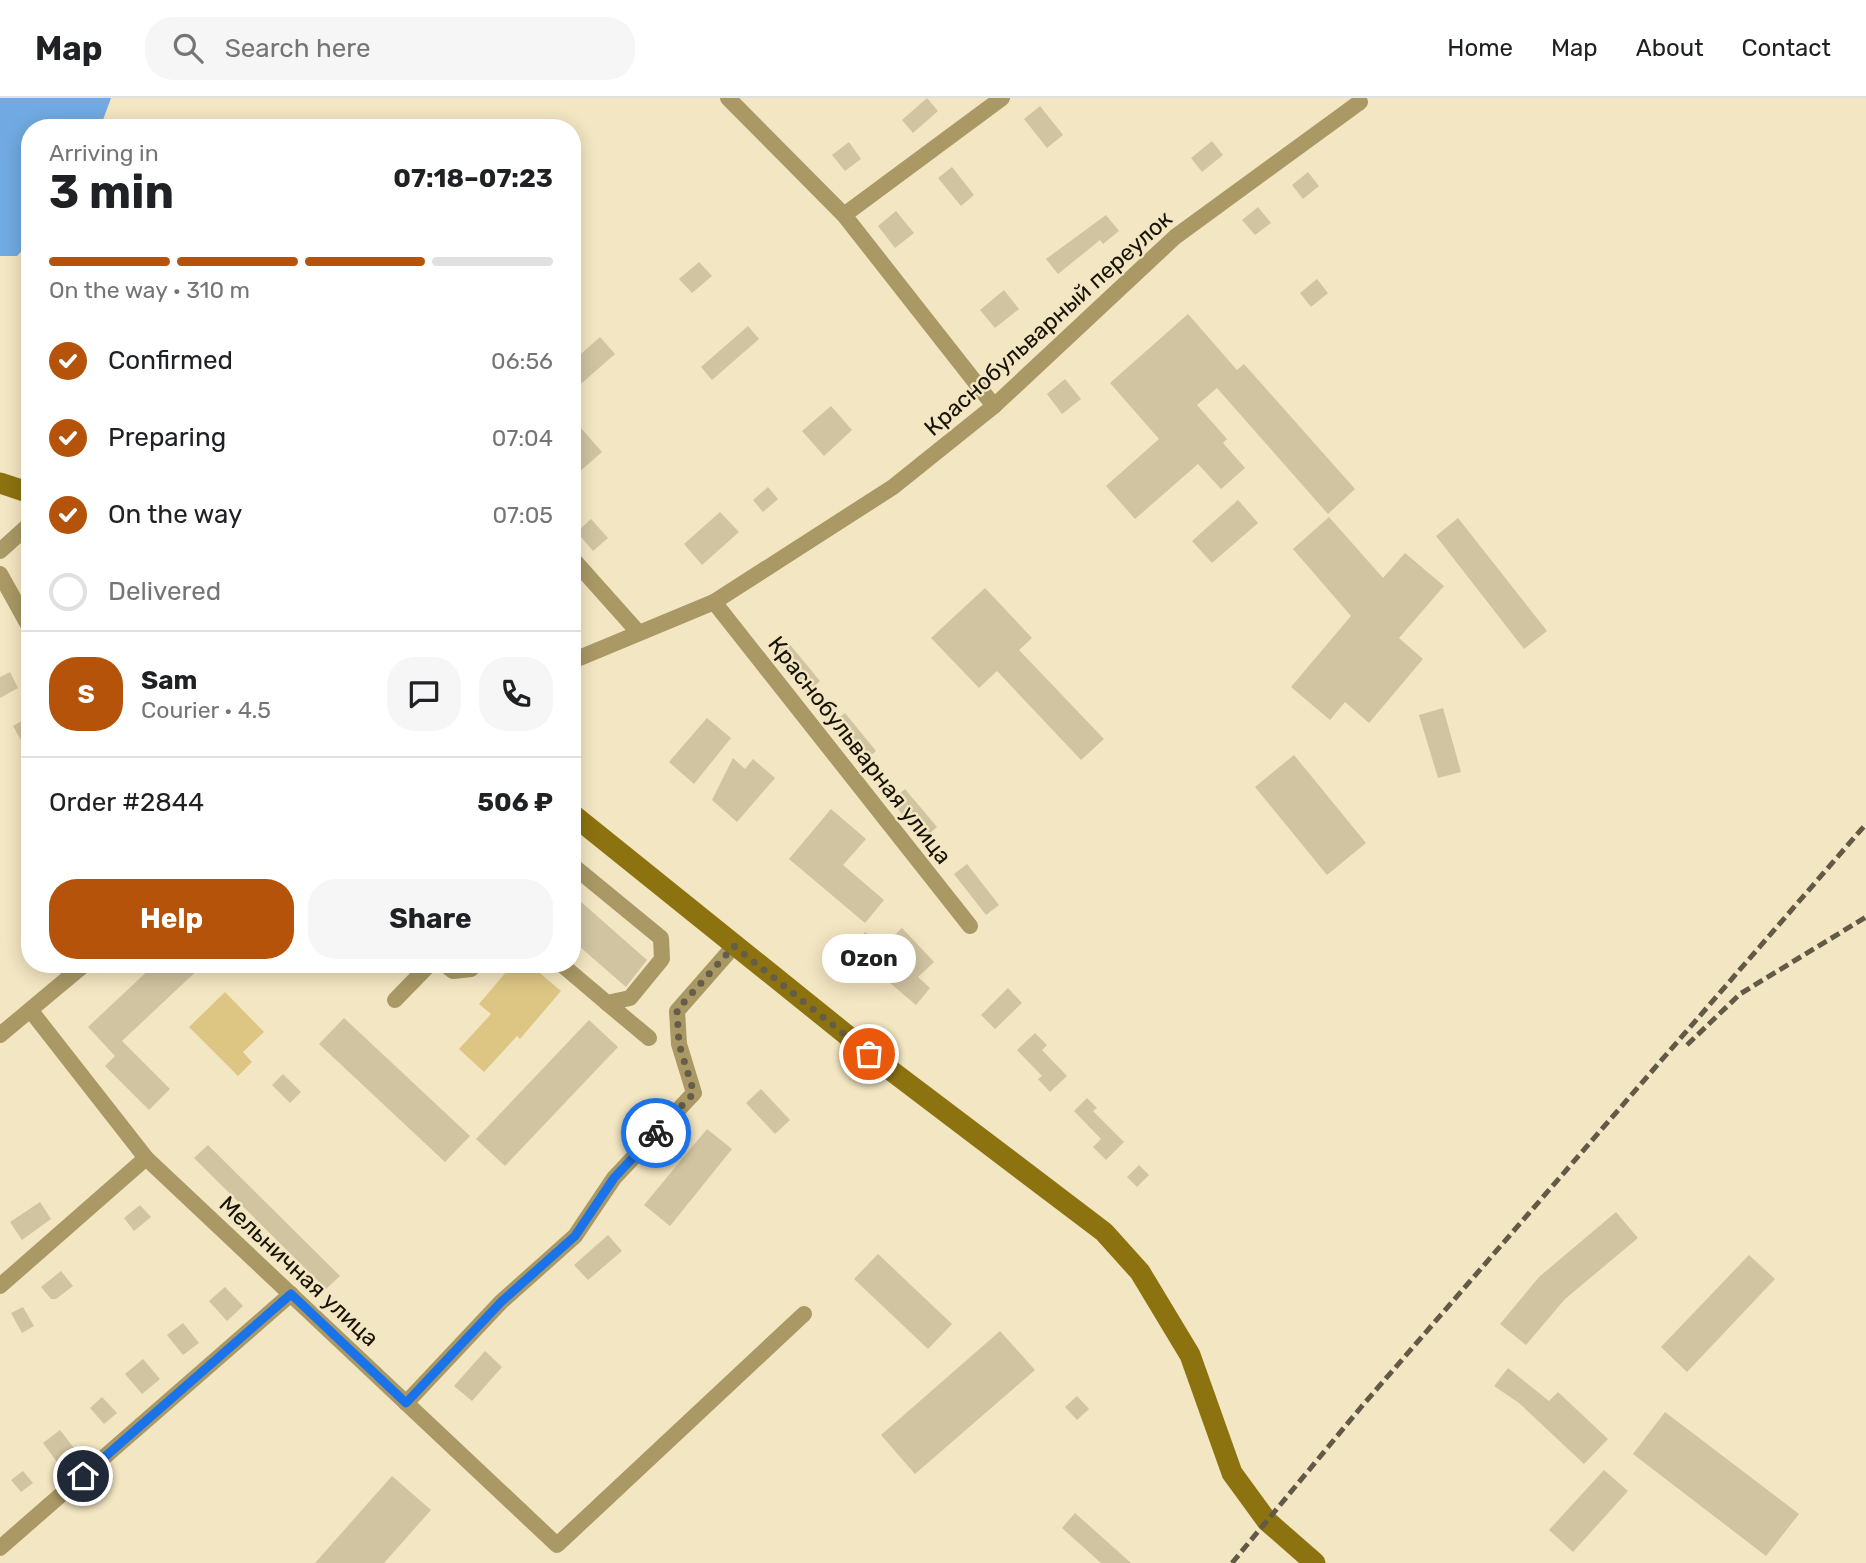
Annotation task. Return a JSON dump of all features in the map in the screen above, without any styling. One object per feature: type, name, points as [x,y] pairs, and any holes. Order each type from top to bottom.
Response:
[{"type":"street","points":[[728,98],[844,215],[994,406]]},
{"type":"street","points":[[844,215],[1002,98]]},
{"type":"street","name":"Краснобульварный переулок","points":[[581,657],[714,602],[893,487],[994,406],[1175,237],[1360,102]]},
{"type":"street","points":[[0,484],[21,490]]},
{"type":"street","points":[[0,551],[21,532]]},
{"type":"street","points":[[581,568],[638,632]]},
{"type":"street","points":[[0,574],[21,612]]},
{"type":"street","name":"Краснобульварная улица","points":[[714,602],[970,926]]},
{"type":"street","points":[[581,821],[889,1069],[1104,1232],[1140,1272],[1190,1355],[1233,1473],[1267,1521],[1315,1563]]},
{"type":"street","points":[[581,872],[661,939],[662,959],[630,998],[607,1003]]},
{"type":"street","points":[[406,1403],[501,1302],[575,1236],[614,1178],[694,1093],[679,1044],[677,1010],[734,946]]},
{"type":"street","points":[[0,1012],[6,1030],[75,973]]},
{"type":"street","points":[[395,1000],[421,973]]},
{"type":"street","points":[[572,973],[649,1038]]},
{"type":"street","name":"Мельничная улица","points":[[31,1010],[146,1158],[557,1545],[804,1314]]},
{"type":"street","points":[[0,1286],[146,1158]]},
{"type":"street","points":[[0,1548],[291,1294]]},
{"type":"shaded area","points":[[505,973],[540,973],[561,991],[520,1039],[517,1036],[484,1072],[459,1049],[491,1014],[479,1004]]},
{"type":"shaded area","points":[[225,992],[264,1032],[243,1052],[252,1062],[238,1076],[189,1027]]},
{"type":"water","points":[[0,98],[111,98],[103,119],[21,119],[21,252],[17,256],[0,256]]},
{"type":"building","points":[[927,98],[938,111],[913,133],[902,120]]},
{"type":"building","points":[[1040,106],[1063,135],[1047,148],[1024,119]]},
{"type":"building","points":[[1212,141],[1223,155],[1202,172],[1191,158]]},
{"type":"building","points":[[849,142],[861,159],[845,171],[832,155]]},
{"type":"building","points":[[952,167],[974,195],[961,206],[938,178]]},
{"type":"building","points":[[1308,172],[1319,186],[1303,199],[1292,185]]},
{"type":"building","points":[[1258,207],[1271,223],[1255,235],[1242,220]]},
{"type":"building","points":[[896,211],[914,233],[895,248],[878,226]]},
{"type":"building","points":[[1106,215],[1119,231],[1103,244],[1100,240],[1058,274],[1046,259]]},
{"type":"building","points":[[699,262],[712,276],[692,293],[679,279]]},
{"type":"building","points":[[1317,279],[1328,293],[1311,307],[1300,293]]},
{"type":"building","points":[[1004,290],[1019,309],[995,328],[980,310]]},
{"type":"building","points":[[1188,314],[1237,370],[1244,364],[1355,489],[1328,514],[1217,388],[1197,405],[1227,439],[1223,443],[1245,468],[1221,489],[1198,464],[1135,519],[1106,486],[1159,439],[1110,383]]},
{"type":"building","points":[[748,326],[759,339],[712,380],[701,367]]},
{"type":"building","points":[[600,337],[615,354],[582,383],[581,354]]},
{"type":"building","points":[[1065,379],[1081,399],[1062,414],[1047,394]]},
{"type":"building","points":[[831,406],[852,430],[824,456],[802,431]]},
{"type":"building","points":[[581,428],[602,452],[581,470]]},
{"type":"building","points":[[768,487],[778,499],[763,512],[753,500]]},
{"type":"building","points":[[1238,500],[1258,523],[1212,563],[1192,541]]},
{"type":"building","points":[[720,512],[739,532],[702,565],[684,544]]},
{"type":"building","points":[[1329,517],[1383,578],[1405,553],[1444,586],[1399,638],[1423,659],[1369,723],[1345,702],[1330,720],[1291,687],[1351,616],[1293,549]]},
{"type":"building","points":[[1458,518],[1547,631],[1524,649],[1436,536]]},
{"type":"building","points":[[591,519],[608,538],[593,551],[581,537],[581,528]]},
{"type":"building","points":[[985,588],[1032,638],[1019,650],[1104,739],[1081,760],[997,671],[979,688],[931,638]]},
{"type":"building","points":[[787,641],[820,681],[806,693],[773,653]]},
{"type":"building","points":[[10,672],[18,688],[0,698],[0,677]]},
{"type":"building","points":[[1443,708],[1461,772],[1438,778],[1419,715]]},
{"type":"building","points":[[845,713],[876,751],[862,763],[831,724]]},
{"type":"building","points":[[707,718],[731,738],[694,784],[669,762]]},
{"type":"building","points":[[21,721],[21,740],[13,726]]},
{"type":"building","points":[[1294,755],[1366,843],[1327,875],[1255,787]]},
{"type":"building","points":[[733,758],[745,769],[753,759],[775,778],[737,822],[712,800]]},
{"type":"building","points":[[905,789],[937,827],[923,839],[891,801]]},
{"type":"building","points":[[831,809],[866,839],[843,865],[884,900],[865,923],[789,859]]},
{"type":"building","points":[[967,864],[999,905],[986,915],[954,874]]},
{"type":"building","points":[[581,902],[647,960],[626,987],[581,948]]},
{"type":"building","points":[[902,928],[934,962],[918,977],[930,988],[916,1005],[850,949],[865,932],[882,947]]},
{"type":"building","points":[[145,973],[194,973],[122,1041],[170,1089],[149,1110],[105,1066],[115,1056],[88,1027]]},
{"type":"building","points":[[1008,988],[1022,1003],[995,1029],[981,1015]]},
{"type":"building","points":[[344,1018],[470,1136],[445,1162],[319,1044]]},
{"type":"building","points":[[589,1020],[618,1047],[505,1166],[476,1139]]},
{"type":"building","points":[[1035,1033],[1047,1045],[1042,1050],[1067,1076],[1050,1092],[1038,1079],[1042,1076],[1017,1050]]},
{"type":"building","points":[[283,1074],[301,1092],[290,1103],[272,1085]]},
{"type":"building","points":[[761,1089],[790,1120],[775,1134],[746,1103]]},
{"type":"building","points":[[1087,1098],[1097,1108],[1093,1111],[1124,1142],[1106,1160],[1093,1147],[1101,1139],[1074,1111]]},
{"type":"building","points":[[707,1129],[732,1149],[670,1226],[644,1205]]},
{"type":"building","points":[[208,1145],[340,1276],[326,1289],[194,1158]]},
{"type":"building","points":[[1139,1165],[1149,1175],[1137,1187],[1127,1177]]},
{"type":"building","points":[[40,1202],[51,1219],[22,1240],[10,1222]]},
{"type":"building","points":[[140,1205],[151,1217],[134,1231],[124,1218]]},
{"type":"building","points":[[1616,1212],[1638,1238],[1565,1299],[1526,1345],[1500,1324],[1539,1277]]},
{"type":"building","points":[[608,1235],[622,1251],[588,1280],[574,1265]]},
{"type":"building","points":[[878,1254],[952,1324],[928,1349],[854,1279]]},
{"type":"building","points":[[1749,1255],[1775,1279],[1687,1372],[1661,1347]]},
{"type":"building","points":[[61,1271],[73,1286],[56,1299],[51,1299],[41,1287]]},
{"type":"building","points":[[225,1287],[243,1306],[227,1321],[209,1301]]},
{"type":"building","points":[[23,1307],[34,1326],[22,1333],[11,1313]]},
{"type":"building","points":[[183,1323],[199,1343],[183,1355],[167,1335]]},
{"type":"building","points":[[1000,1331],[1035,1370],[915,1474],[881,1435]]},
{"type":"building","points":[[485,1351],[502,1367],[472,1401],[454,1386]]},
{"type":"building","points":[[143,1359],[160,1379],[142,1394],[125,1374]]},
{"type":"building","points":[[1508,1368],[1549,1401],[1558,1392],[1608,1439],[1584,1464],[1519,1403],[1494,1386]]},
{"type":"building","points":[[1077,1396],[1089,1409],[1077,1420],[1065,1407]]},
{"type":"building","points":[[102,1397],[117,1413],[104,1424],[90,1408]]},
{"type":"building","points":[[1665,1412],[1799,1514],[1766,1556],[1633,1454]]},
{"type":"building","points":[[60,1430],[74,1448],[57,1462],[43,1443]]},
{"type":"building","points":[[1604,1470],[1628,1491],[1573,1552],[1549,1530]]},
{"type":"building","points":[[23,1471],[33,1483],[21,1492],[11,1480]]},
{"type":"building","points":[[392,1476],[431,1510],[384,1563],[315,1563]]},
{"type":"building","points":[[1075,1513],[1131,1563],[1101,1563],[1062,1528]]},
{"type":"railway","points":[[1232,1563],[1362,1406],[1866,824]]},
{"type":"railway","points":[[1687,1045],[1740,994],[1866,917]]},
{"type":"way so far","points":[[656,1133],[694,1093],[679,1044],[677,1010],[734,946],[869,1054]]},
{"type":"place","name":"Ozon","points":[[869,1054]]},
{"type":"route","points":[[83,1476],[291,1294],[406,1403],[501,1302],[575,1236],[614,1178],[656,1133]]}]
